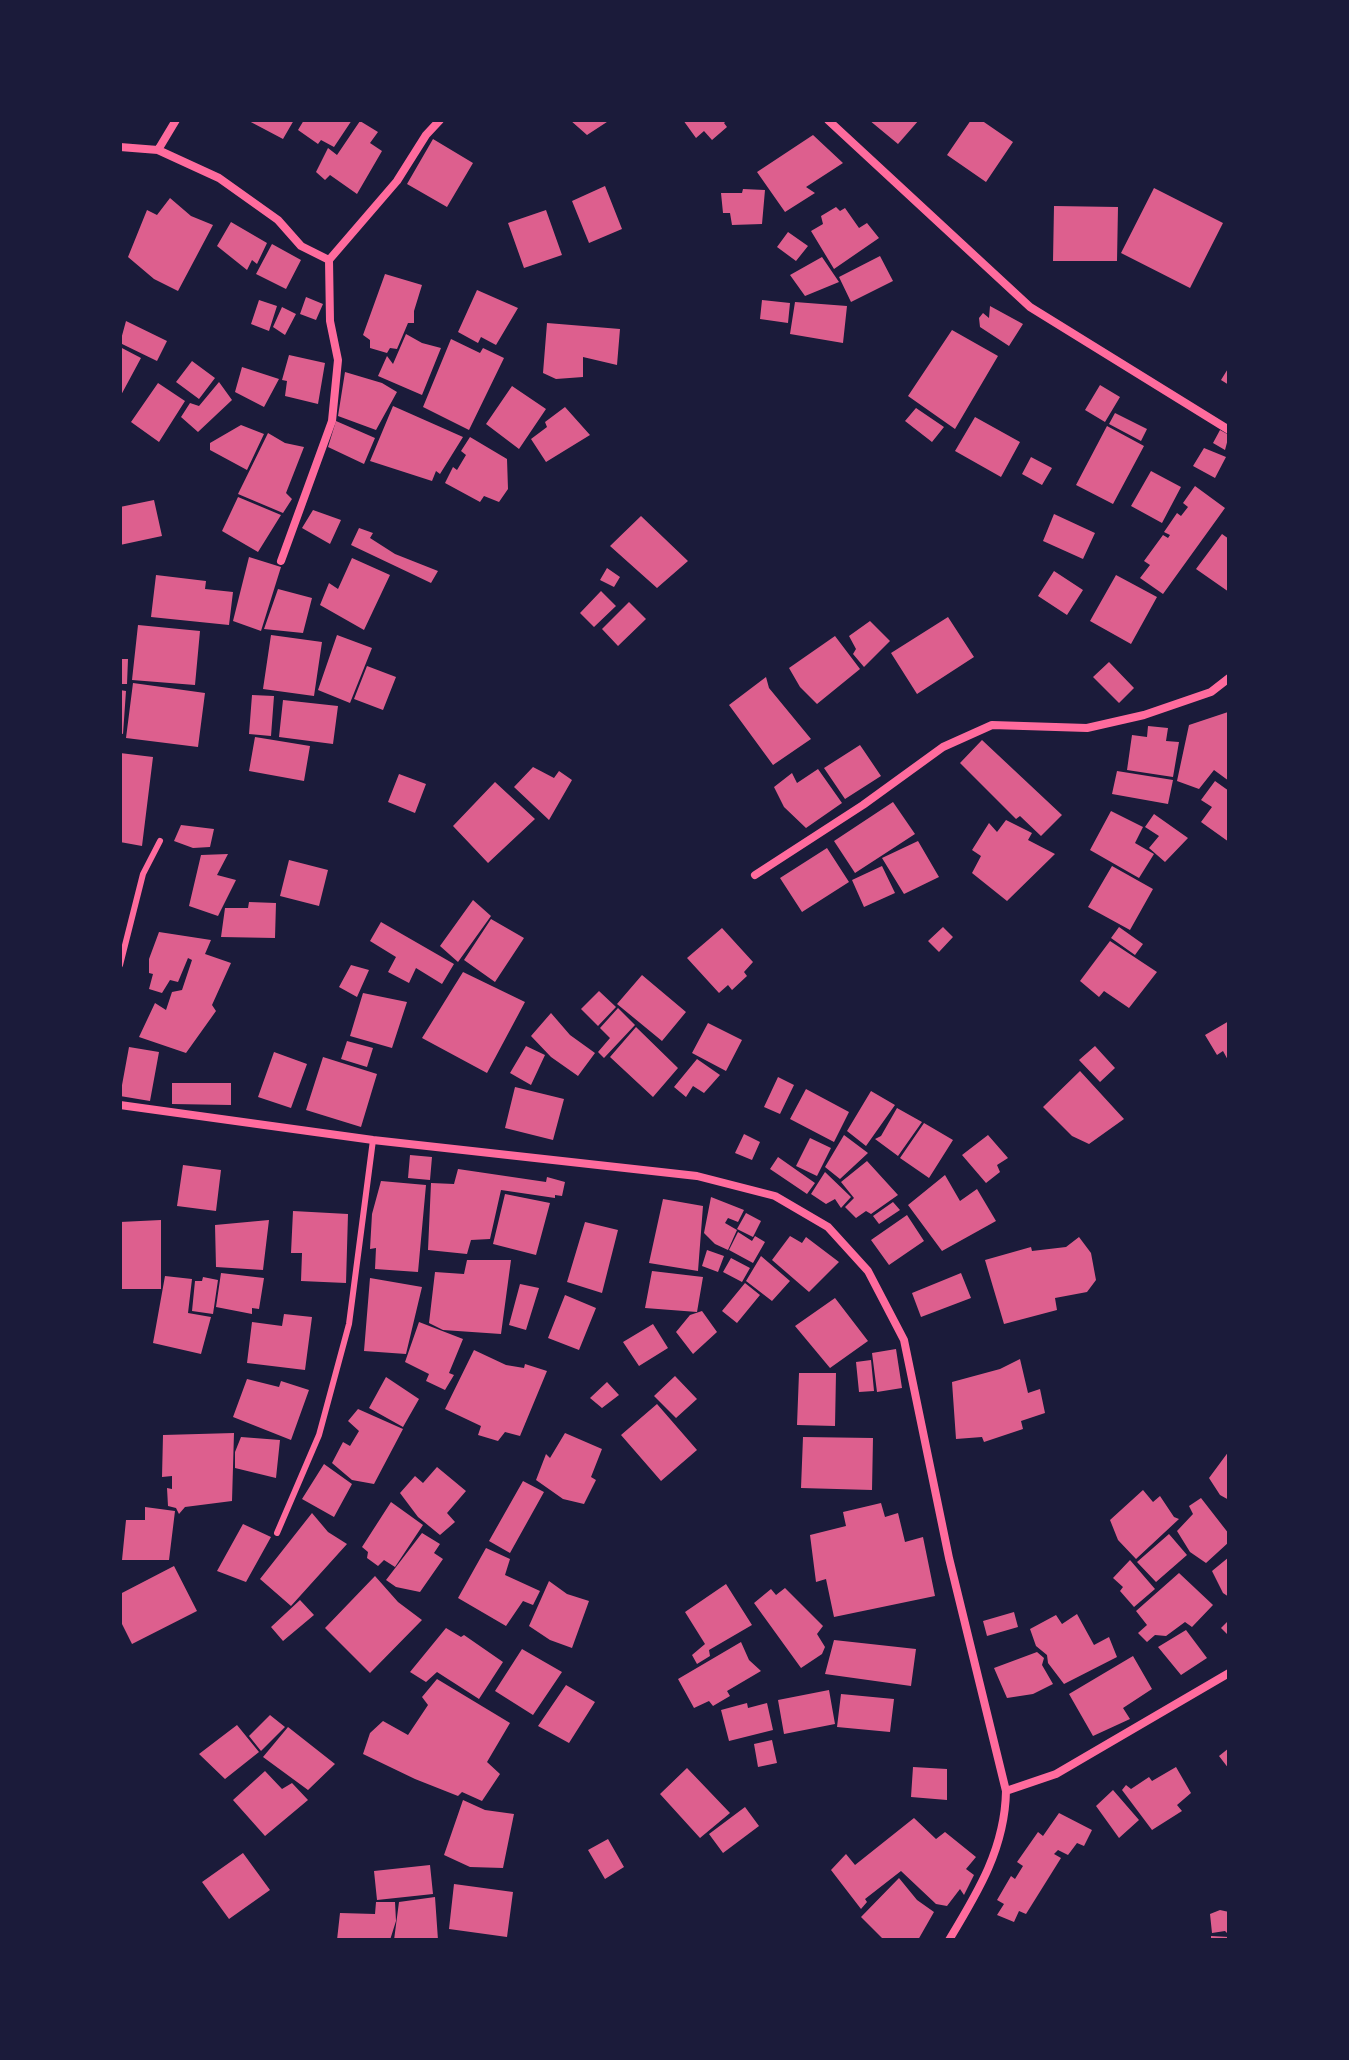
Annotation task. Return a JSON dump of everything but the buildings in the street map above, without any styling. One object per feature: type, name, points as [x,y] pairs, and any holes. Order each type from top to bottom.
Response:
[{"type":"street","points":[[158,150],[176,120]]},
{"type":"street","points":[[281,561],[332,421],[338,360],[330,321],[329,260],[397,181],[426,135],[440,120]]},
{"type":"street","points":[[828,120],[1030,307],[1229,430]]},
{"type":"street","points":[[120,147],[158,150],[219,178],[278,220],[301,246],[329,260]]},
{"type":"street","points":[[755,875],[863,805],[943,747],[992,725],[1087,728],[1211,692],[1229,678]]},
{"type":"street","points":[[120,1105],[373,1140],[697,1176],[775,1196],[804,1211],[849,1246],[878,1285],[904,1340],[949,1558],[1006,1791],[1005,1813],[991,1869],[949,1940]]},
{"type":"street","points":[[1006,1791],[1056,1774],[1229,1673]]},
{"type":"lane","points":[[120,965],[143,874],[160,841]]},
{"type":"lane","points":[[277,1533],[319,1435],[349,1324],[373,1140]]}]
